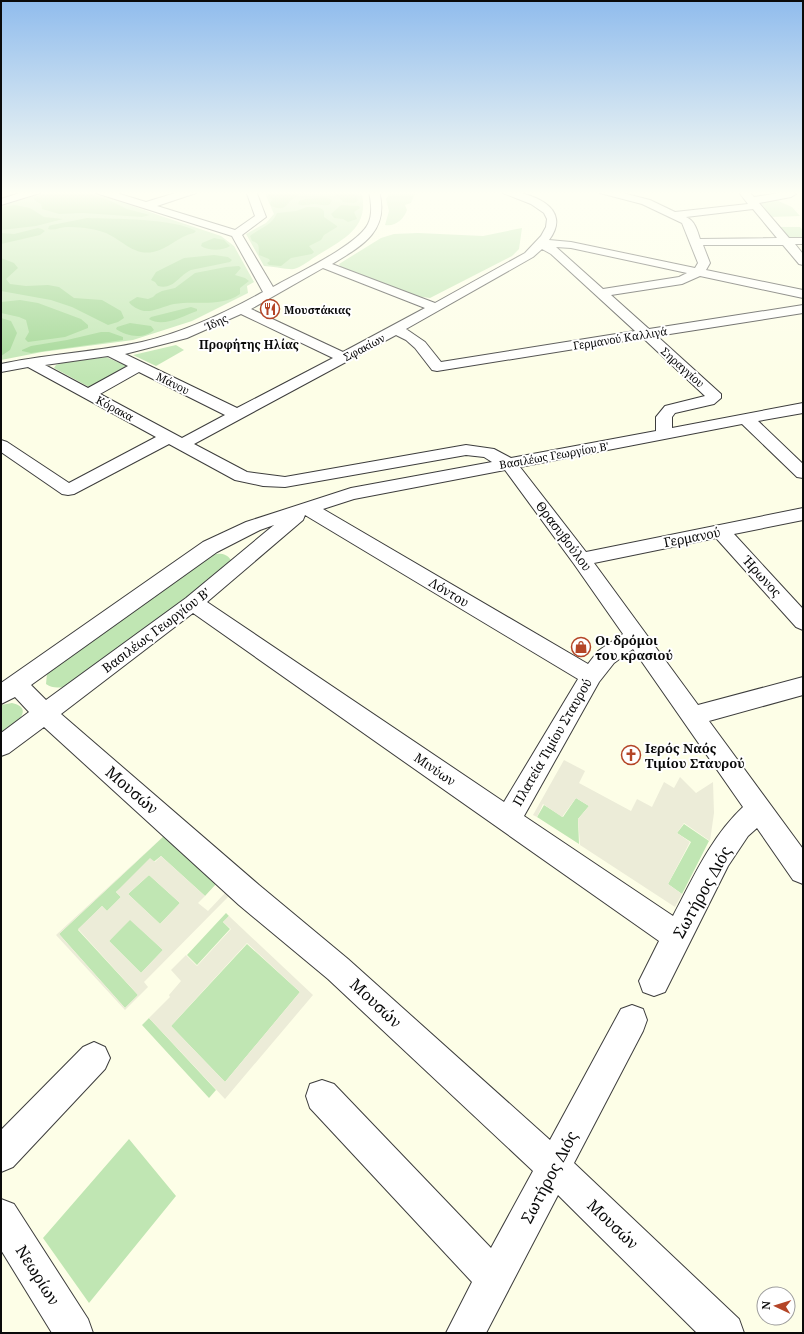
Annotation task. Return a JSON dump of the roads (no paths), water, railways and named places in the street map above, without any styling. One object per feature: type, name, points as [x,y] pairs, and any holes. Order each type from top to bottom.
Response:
[{"type":"street","points":[[247,253],[270,293]]},
{"type":"street","name":"Ίδης","points":[[1,368],[29,362],[135,348],[184,335],[205,327],[240,309],[339,253]]},
{"type":"street","name":"Σφακίων","points":[[1,445],[68,490],[176,441],[238,415],[397,330],[531,253]]},
{"type":"street","name":"Σηραγγίου","points":[[556,253],[714,396],[709,401],[670,409],[664,417],[664,435]]},
{"type":"street","points":[[610,253],[803,294]]},
{"type":"street","points":[[601,294],[688,278],[701,270],[704,263],[700,253]]},
{"type":"street","points":[[796,253],[803,261]]},
{"type":"street","points":[[322,264],[436,308]]},
{"type":"street","points":[[240,309],[344,358]]},
{"type":"street","name":"Γερμανού Καλλιγά","points":[[397,330],[414,338],[437,367],[803,309]]},
{"type":"street","name":"Μάνου","points":[[108,351],[238,415]]},
{"type":"street","name":"Κόρακα","points":[[29,362],[200,454]]},
{"type":"street","points":[[88,394],[139,366]]},
{"type":"street","name":"Βασιλέως Γεωργίου Β'","points":[[8,689],[210,547],[253,526],[351,494],[803,408]]},
{"type":"street","points":[[746,419],[803,473]]},
{"type":"street","name":"Θρασυβούλου","points":[[200,454],[241,476],[273,482],[285,482],[430,456],[473,450],[488,453],[509,464],[581,559],[803,871]]},
{"type":"street","name":"Βασιλέως Γεωργίου Β'","points":[[1,746],[194,603],[307,508]]},
{"type":"street","name":"Λόντου","points":[[307,508],[591,676]]},
{"type":"street","name":"Γερμανού","points":[[581,559],[803,514]]},
{"type":"street","name":"Ήρωνος","points":[[721,531],[803,622]]},
{"type":"street","name":"Μινύων","points":[[194,603],[677,936]]},
{"type":"street","name":"Πλατεία Τιμίου Σταυρού","points":[[508,819],[591,676],[606,657],[635,636]]},
{"type":"street","points":[[692,716],[803,686]]},
{"type":"street","name":"Μουσών","points":[[8,689],[45,714],[249,895],[338,969],[554,1167],[725,1333]]},
{"type":"street","name":"Σωτήρος Διός","points":[[654,981],[719,857],[739,828],[759,809]]},
{"type":"street","name":"Σωτήρος Διός","points":[[465,1333],[632,1020]]},
{"type":"street","points":[[1,1155],[94,1058]]},
{"type":"street","points":[[322,1096],[494,1278]]},
{"type":"street","name":"Νεωρίων","points":[[1,1217],[74,1333]]},
{"type":"place","name":"Μουστάκιας","points":[[270,309]]},
{"type":"place","name":"Οι δρόμοι του κρασιού","points":[[581,647]]},
{"type":"place","name":"Ιερός Ναός Τιμίου Σταυρού","points":[[631,755]]},
{"type":"district","name":"Προφήτης Ηλίας","points":[[249,344]]}]
